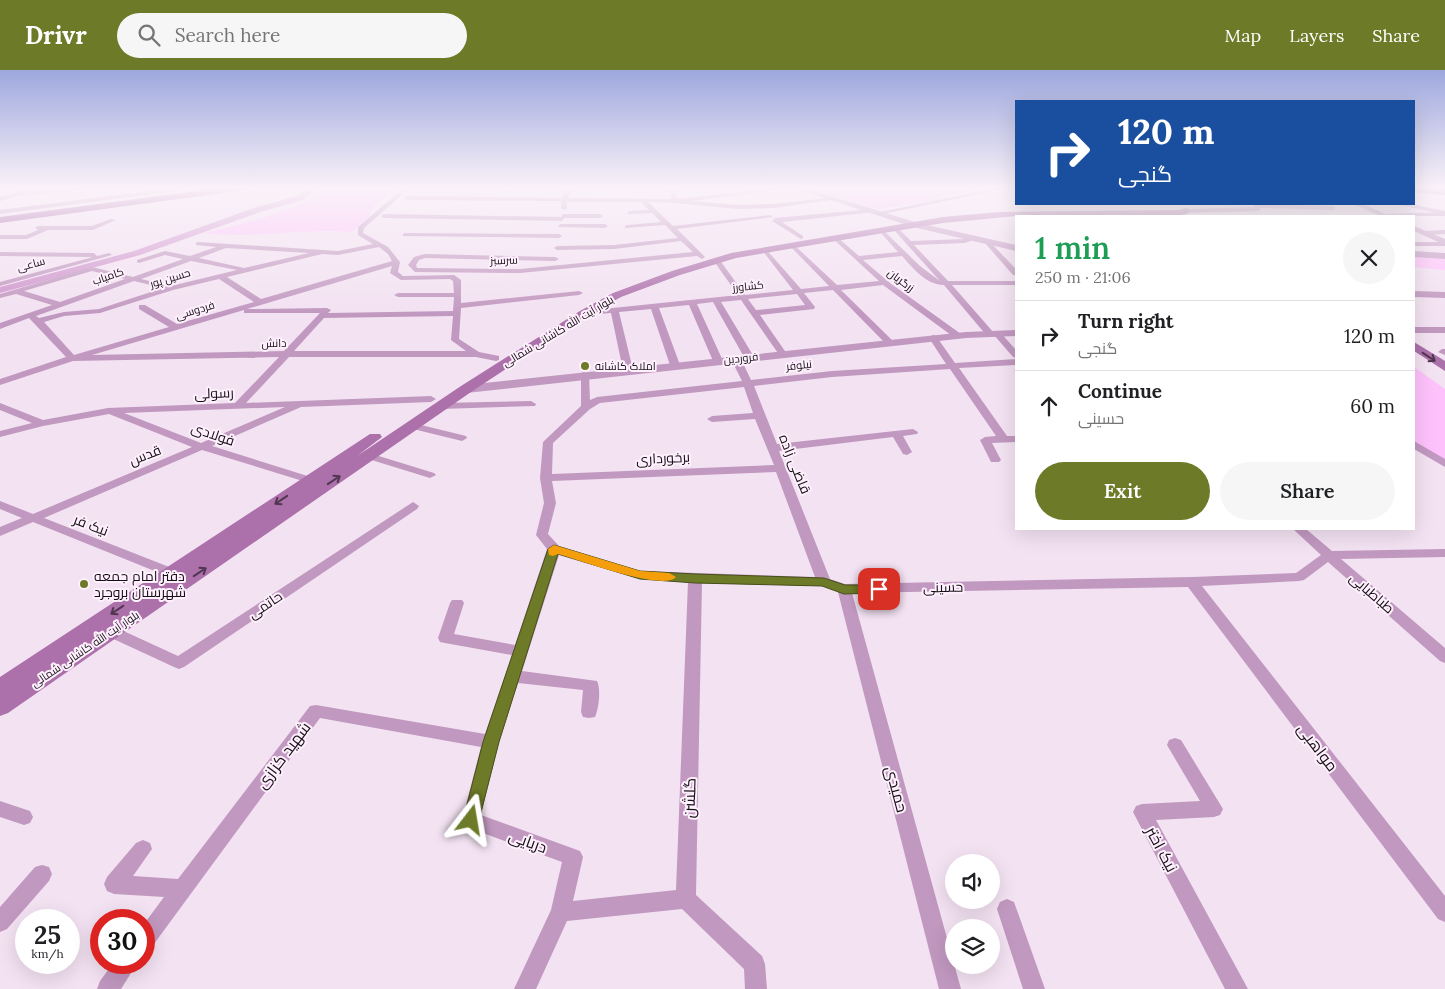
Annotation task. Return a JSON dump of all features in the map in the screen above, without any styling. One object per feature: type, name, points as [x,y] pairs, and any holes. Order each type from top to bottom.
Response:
[{"type":"main road","name":"بلوار آیت الله کاشانی شمالی","points":[[0,688],[172,573],[229,543],[369,456],[413,426],[450,387],[572,310],[600,295],[646,277],[745,248],[872,230]]},
{"type":"main road","name":"بلوار آیت الله کاشانی شمالی","points":[[0,707],[112,632],[310,480],[436,403],[466,389],[584,313],[617,295],[707,258],[765,250],[797,241],[834,238],[881,230]]},
{"type":"main road","points":[[1415,333],[1444,353]]},
{"type":"main road","points":[[1415,347],[1445,367]]},
{"type":"main road","points":[[450,387],[466,389]]},
{"type":"street","points":[[0,237],[27,238],[43,230]]},
{"type":"street","points":[[361,230],[360,234],[394,255],[396,262],[394,272],[401,278],[453,274],[457,280],[458,295],[398,295]]},
{"type":"street","points":[[554,264],[560,230]]},
{"type":"street","points":[[674,230],[707,258],[744,297],[783,354]]},
{"type":"street","points":[[785,230],[797,241],[836,289],[890,343]]},
{"type":"street","points":[[881,230],[917,268],[936,283],[1015,283]]},
{"type":"street","points":[[906,230],[910,243],[1015,354]]},
{"type":"street","points":[[931,230],[1015,248]]},
{"type":"street","points":[[1418,230],[1445,243]]},
{"type":"street","points":[[1425,233],[1445,232]]},
{"type":"street","points":[[405,234],[559,236]]},
{"type":"street","name":"زرگریان","points":[[834,238],[884,283],[958,336]]},
{"type":"street","points":[[910,243],[965,241],[974,238]]},
{"type":"street","points":[[557,248],[614,246],[683,239]]},
{"type":"street","points":[[987,242],[1015,272]]},
{"type":"street","points":[[1415,244],[1445,243]]},
{"type":"street","points":[[198,244],[319,253],[338,253],[380,245]]},
{"type":"street","name":"کامیاب","points":[[3,323],[223,247]]},
{"type":"street","points":[[755,313],[811,307],[765,250]]},
{"type":"street","points":[[139,262],[165,253],[248,270]]},
{"type":"street","name":"حسین پور","points":[[38,321],[64,314],[90,312],[131,302],[171,288],[319,253]]},
{"type":"street","name":"ساعی","points":[[0,254],[108,256],[1,284]]},
{"type":"street","points":[[857,258],[904,254]]},
{"type":"street","points":[[1415,254],[1445,256]]},
{"type":"street","name":"سرسبز","points":[[554,264],[425,256],[416,258],[412,265],[415,270],[453,274],[504,271],[554,264],[707,258]]},
{"type":"street","name":"فردوسی","points":[[0,382],[72,358],[396,262]]},
{"type":"street","points":[[0,296],[92,269],[171,288]]},
{"type":"street","points":[[220,276],[260,302]]},
{"type":"street","name":"کشاورز","points":[[584,313],[884,283]]},
{"type":"street","points":[[14,292],[90,312]]},
{"type":"street","points":[[230,311],[324,313],[456,310],[578,293]]},
{"type":"street","points":[[1415,294],[1445,295]]},
{"type":"street","name":"دانش","points":[[458,295],[455,340],[476,354]]},
{"type":"street","points":[[716,300],[749,357]]},
{"type":"street","points":[[692,302],[718,361]]},
{"type":"street","points":[[142,306],[176,327]]},
{"type":"street","points":[[654,306],[675,365]]},
{"type":"street","points":[[614,310],[628,370]]},
{"type":"street","points":[[238,406],[324,313]]},
{"type":"street","points":[[30,315],[38,321],[72,358]]},
{"type":"street","points":[[1415,332],[1445,330]]},
{"type":"street","name":"فروردین","points":[[466,389],[584,374],[933,338],[1015,333]]},
{"type":"street","points":[[933,338],[1004,440]]},
{"type":"street","name":"دانش","points":[[72,358],[286,354],[476,354],[496,358]]},
{"type":"street","name":"قاضی زاده","points":[[736,359],[748,383],[824,582]]},
{"type":"street","name":"نیلوفر","points":[[586,407],[597,400],[832,374],[1012,363]]},
{"type":"street","points":[[554,549],[542,535],[550,504],[546,478],[548,442],[586,407],[584,374]]},
{"type":"street","name":"رسولی","points":[[0,434],[42,423],[108,411],[302,404],[532,404]]},
{"type":"street","name":"قدس","points":[[0,532],[302,404]]},
{"type":"street","points":[[0,406],[42,423]]},
{"type":"street","name":"فولادی","points":[[108,411],[203,447],[310,480]]},
{"type":"street","points":[[712,419],[759,416]]},
{"type":"street","points":[[413,426],[462,438]]},
{"type":"street","points":[[773,448],[913,432]]},
{"type":"street","points":[[896,434],[907,452]]},
{"type":"street","points":[[995,460],[985,440],[1015,440]]},
{"type":"street","points":[[1415,445],[1445,464]]},
{"type":"street","points":[[369,456],[430,475]]},
{"type":"street","name":"برخورداری","points":[[546,478],[781,468]]},
{"type":"street","name":"نیک فر","points":[[0,505],[172,573]]},
{"type":"street","name":"حاتمی","points":[[112,632],[179,663],[413,506]]},
{"type":"street","name":"طباطبایی","points":[[1300,530],[1445,657]]},
{"type":"street","name":"حسینی","points":[[554,549],[640,575],[824,582],[844,590],[1192,582],[1300,577],[1329,556]]},
{"type":"street","name":"دریایی","points":[[525,989],[561,912],[573,857],[471,820],[491,742],[554,549]]},
{"type":"street","points":[[1329,556],[1445,553]]},
{"type":"street","name":"گلشن","points":[[686,899],[695,578]]},
{"type":"street","name":"مواهبی","points":[[1192,582],[1445,912]]},
{"type":"street","name":"حمیدی","points":[[844,590],[950,989]]},
{"type":"street","points":[[457,603],[445,638],[521,651]]},
{"type":"street","points":[[512,676],[591,685],[589,712]]},
{"type":"street","name":"شهید کزازی","points":[[155,926],[316,711],[491,742]]},
{"type":"street","name":"نیک اختر","points":[[1175,745],[1214,809],[1142,812],[1237,989]]},
{"type":"street","points":[[0,809],[24,817]]},
{"type":"street","points":[[143,849],[114,884],[183,889]]},
{"type":"street","points":[[0,922],[42,874]]},
{"type":"street","points":[[561,912],[686,899],[754,964],[756,989]]},
{"type":"street","points":[[1007,909],[1034,989]]},
{"type":"street","points":[[108,989],[119,974]]},
{"type":"shaded area","points":[[216,230],[354,230],[351,232],[315,231],[241,235],[204,233]]},
{"type":"shaded area","points":[[1415,257],[1445,259],[1445,270],[1415,267]]},
{"type":"shaded area","points":[[1415,368],[1445,389],[1445,462],[1415,445]]},
{"type":"waterway","points":[[0,290],[137,253],[202,230]]},
{"type":"slow traffic","points":[[553,552],[554,549],[640,575],[669,577]]},
{"type":"place","name":"املاک کاشانه","points":[[585,366]]},
{"type":"place","name":"دفتر امام جمعه شهرستان بروجرد","points":[[84,584]]},
{"type":"route","points":[[471,820],[491,742],[554,549],[640,575],[824,582],[844,590],[879,589]]}]
